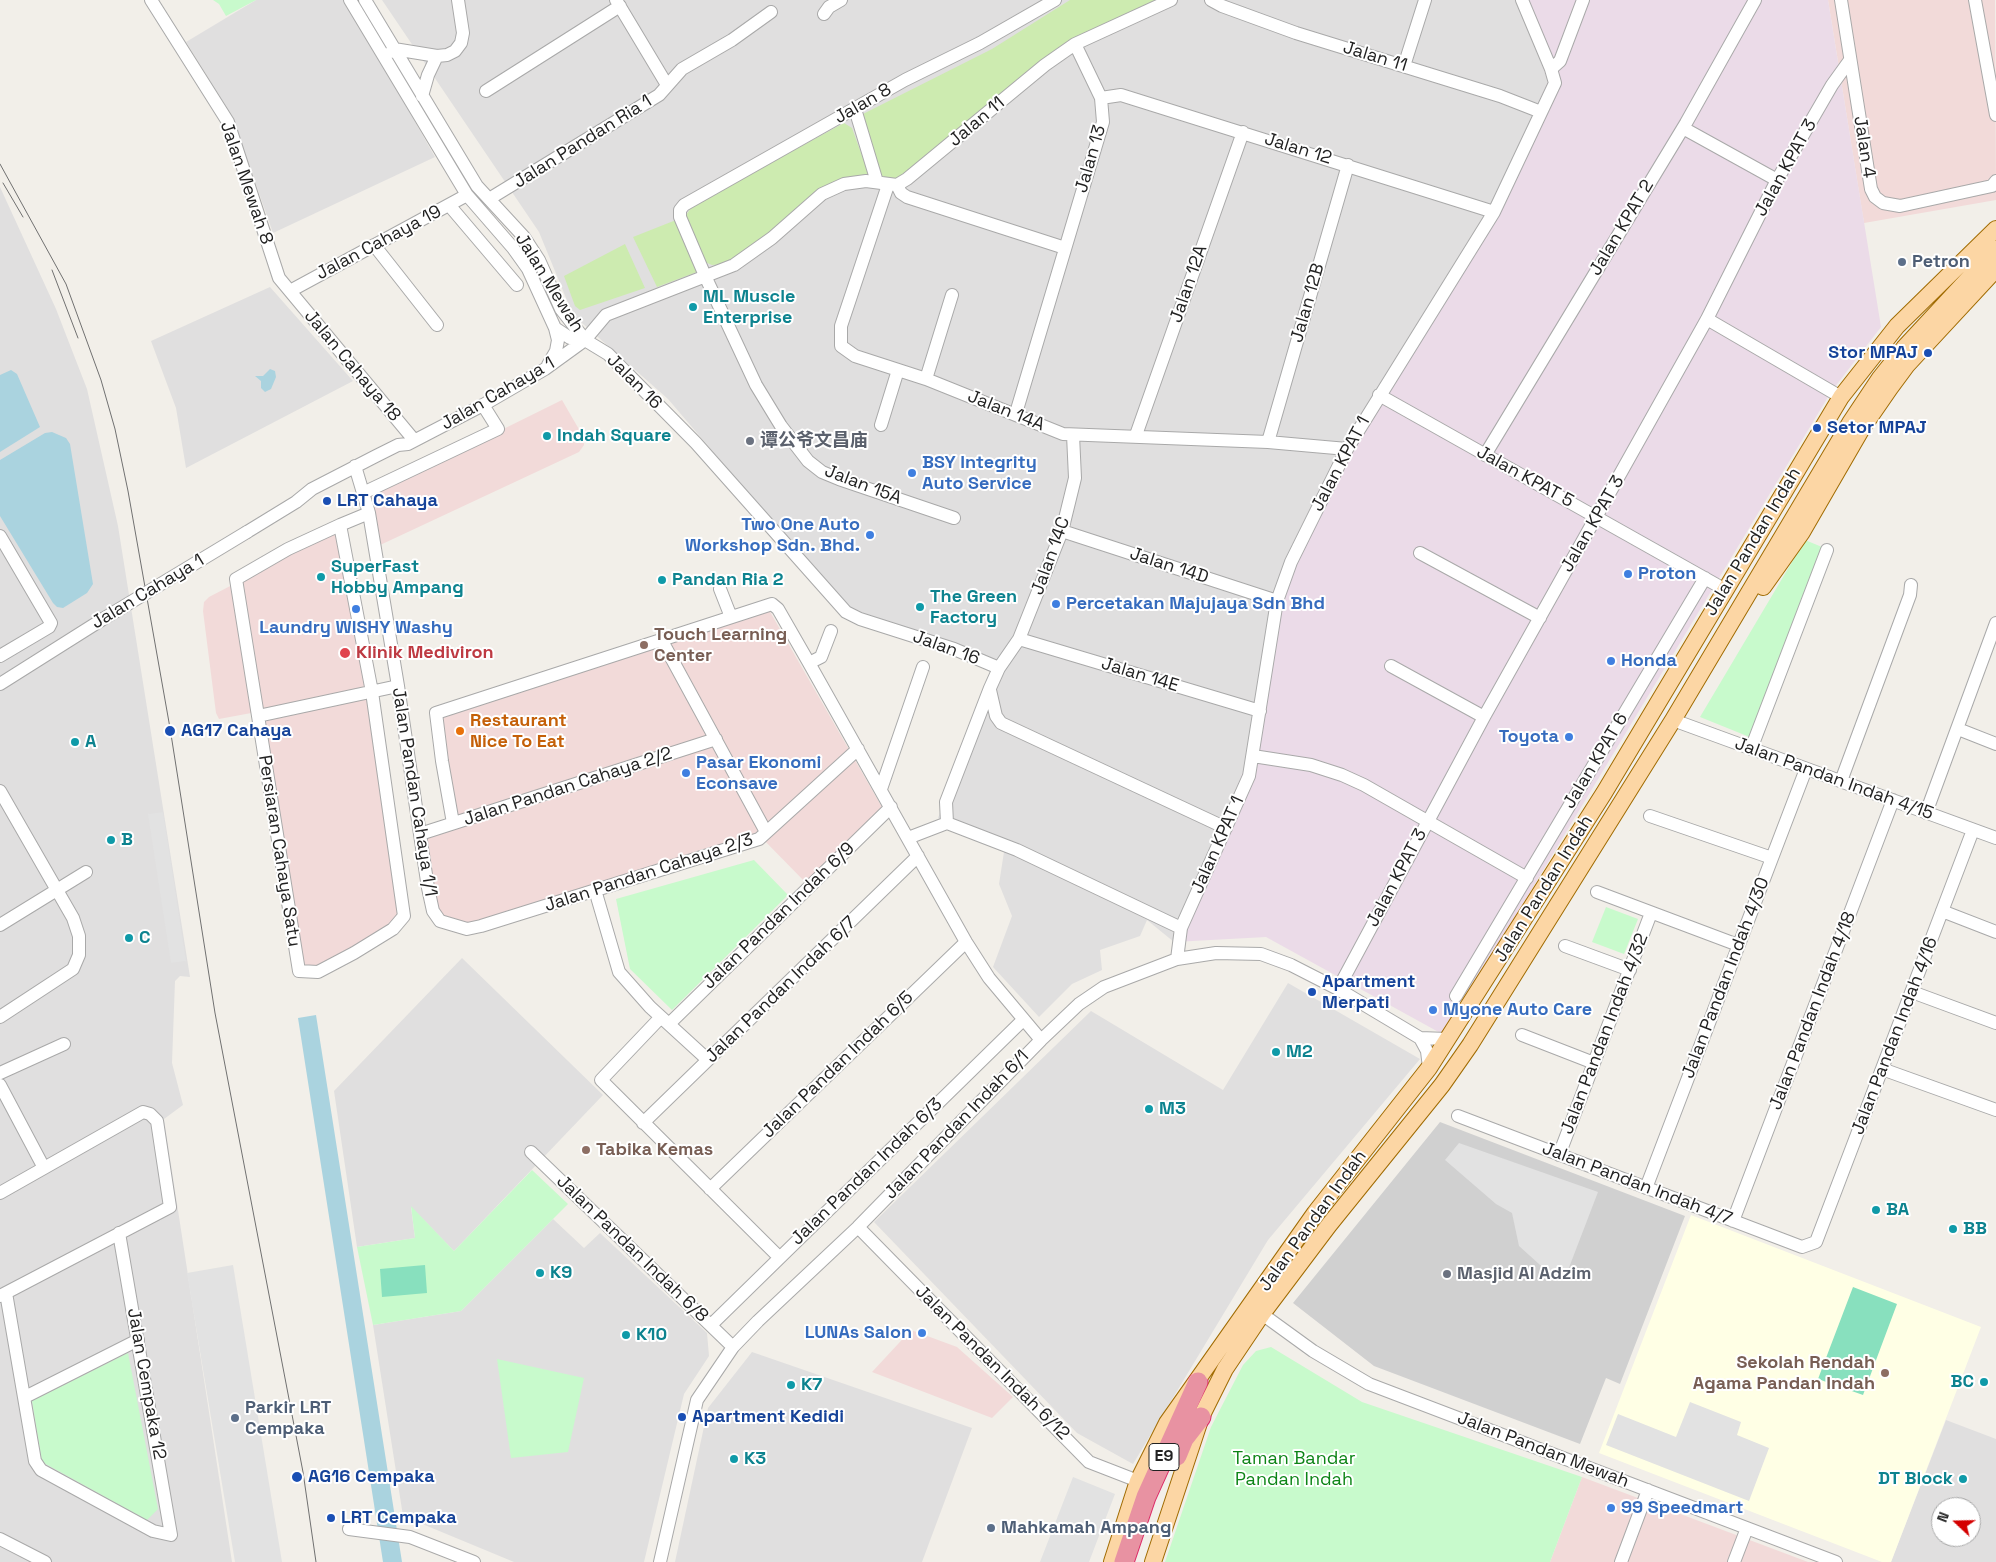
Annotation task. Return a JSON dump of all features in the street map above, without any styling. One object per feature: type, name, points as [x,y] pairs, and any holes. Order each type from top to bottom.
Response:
[{"type":"highway","name":"E9","points":[[1138,1562],[1140,1532],[1158,1470],[1198,1382]]},
{"type":"highway","name":"E9","points":[[1124,1562],[1184,1439],[1201,1417]]},
{"type":"main road","name":"Jalan Pandan Indah","points":[[1112,1562],[1138,1482],[1167,1423],[1198,1382],[1315,1213],[1429,1068],[1604,793],[1724,589],[1841,397],[1897,326],[1996,229]]},
{"type":"main road","points":[[1742,603],[1880,378],[1904,348],[1996,249]]},
{"type":"main road","name":"Jalan Pandan Indah","points":[[1153,1562],[1201,1417],[1225,1369],[1262,1314],[1329,1225],[1442,1085],[1470,1045],[1673,720],[1742,603],[1759,592],[1802,532],[1861,430],[1890,388],[1914,358],[1996,269]]},
{"type":"street","name":"Jalan Mewah 8","points":[[151,0],[228,122],[277,272],[290,291]]},
{"type":"street","name":"Jalan Mewah","points":[[350,0],[422,96],[476,186],[524,237],[539,260],[561,308],[585,340]]},
{"type":"street","name":"Jalan Mewah","points":[[365,0],[389,53],[468,195],[513,248],[528,269],[555,328],[570,338],[585,340]]},
{"type":"street","points":[[389,53],[438,56],[447,55],[455,51],[461,43],[463,33],[458,0]]},
{"type":"street","points":[[824,14],[829,7],[841,0]]},
{"type":"street","name":"Jalan 8","points":[[680,217],[680,210],[684,205],[905,80],[980,43],[1055,0]]},
{"type":"street","name":"Jalan 11","points":[[887,184],[922,167],[1045,65],[1075,44],[1171,0]]},
{"type":"street","name":"Jalan 11","points":[[1211,0],[1222,6],[1296,33],[1500,96],[1541,112]]},
{"type":"street","points":[[1404,66],[1424,0]]},
{"type":"street","name":"Jalan KPAT 1","points":[[1177,959],[1181,928],[1249,776],[1277,601],[1291,562],[1347,449],[1378,395],[1494,212],[1555,83],[1522,0]]},
{"type":"street","points":[[1551,69],[1560,61],[1583,0]]},
{"type":"street","name":"Jalan KPAT 2","points":[[1485,455],[1683,128],[1755,0]]},
{"type":"street","name":"Jalan 4","points":[[1841,0],[1871,189],[1875,197],[1882,203],[1900,206],[1992,186],[1996,181]]},
{"type":"street","points":[[1975,0],[1996,115]]},
{"type":"street","points":[[486,91],[618,3],[668,85]]},
{"type":"street","name":"Jalan Pandan Ria 1","points":[[489,199],[659,95],[682,69],[732,40],[771,12]]},
{"type":"street","name":"Jalan 13","points":[[1016,413],[1103,122],[1101,98],[1075,44]]},
{"type":"street","points":[[422,96],[428,75],[438,56]]},
{"type":"street","name":"Jalan KPAT 3","points":[[1338,989],[1484,718],[1707,319],[1777,180],[1832,85],[1850,60]]},
{"type":"street","name":"Jalan 12","points":[[1101,98],[1121,95],[1348,164],[1494,212]]},
{"type":"street","points":[[855,109],[887,184]]},
{"type":"street","points":[[1683,128],[1777,180]]},
{"type":"street","name":"Jalan 12A","points":[[1136,435],[1243,132]]},
{"type":"street","name":"Jalan 12B","points":[[1268,442],[1348,164]]},
{"type":"street","points":[[585,340],[606,315],[706,278],[734,265],[772,238],[822,194],[844,184],[887,184],[906,197],[1065,248]]},
{"type":"street","name":"Jalan 14A","points":[[887,184],[841,326],[841,346],[855,356],[926,379],[1016,413],[1056,432],[1073,435],[1136,435],[1268,442],[1347,449]]},
{"type":"street","name":"Jalan Cahaya 19","points":[[290,291],[468,195]]},
{"type":"street","points":[[449,205],[517,285]]},
{"type":"street","name":"Jalan 15A","points":[[680,217],[706,278],[768,406],[808,461],[822,472],[839,479],[954,518]]},
{"type":"street","points":[[374,246],[437,325]]},
{"type":"street","name":"Jalan Cahaya 18","points":[[290,291],[411,442]]},
{"type":"street","points":[[926,379],[952,295]]},
{"type":"street","points":[[1707,319],[1841,397]]},
{"type":"street","points":[[545,369],[556,351],[558,340],[555,328]]},
{"type":"street","name":"Jalan Cahaya 1","points":[[0,684],[296,502],[312,489],[356,470],[398,445],[411,442],[483,405],[545,369],[585,340]]},
{"type":"street","name":"Jalan 16","points":[[585,340],[608,354],[696,443],[846,612],[860,619],[954,649],[999,668]]},
{"type":"street","points":[[881,425],[898,370]]},
{"type":"street","name":"Jalan KPAT 5","points":[[1378,395],[1724,589]]},
{"type":"street","points":[[363,493],[498,429],[483,405]]},
{"type":"street","name":"Jalan 14C","points":[[947,823],[946,802],[990,688],[999,668],[1019,639],[1062,531],[1075,478],[1073,435]]},
{"type":"street","name":"Jalan Pandan Cahaya 1/1","points":[[356,470],[369,513],[433,911],[440,921]]},
{"type":"street","name":"Persiaran Cahaya Satu","points":[[369,513],[288,549],[236,579],[299,972],[318,972],[354,953],[393,929],[404,916],[372,692]]},
{"type":"street","points":[[340,525],[372,692]]},
{"type":"street","name":"Jalan 14D","points":[[1062,531],[1277,601]]},
{"type":"street","points":[[0,656],[49,627],[51,623],[1,540]]},
{"type":"street","points":[[1751,749],[1827,550]]},
{"type":"street","points":[[1420,553],[1540,618]]},
{"type":"street","name":"Jalan KPAT 6","points":[[1456,996],[1705,578]]},
{"type":"street","points":[[1841,781],[1910,595],[1912,585]]},
{"type":"street","points":[[720,589],[731,617]]},
{"type":"street","points":[[453,823],[436,713],[772,604],[778,609],[858,748],[966,942],[989,978],[1041,1040]]},
{"type":"street","points":[[1926,813],[1991,650],[1996,623]]},
{"type":"street","points":[[809,663],[821,657],[831,631]]},
{"type":"street","points":[[661,639],[766,832]]},
{"type":"street","name":"Jalan 14E","points":[[1019,639],[1260,711]]},
{"type":"street","points":[[1391,666],[1484,718]]},
{"type":"street","points":[[881,789],[923,667]]},
{"type":"street","points":[[258,716],[398,686]]},
{"type":"street","name":"Jalan 16","points":[[990,688],[996,716],[1001,723],[1226,828]]},
{"type":"street","name":"Jalan Pandan Indah 4/15","points":[[1673,720],[1996,838]]},
{"type":"street","points":[[1958,729],[1996,744]]},
{"type":"street","name":"Jalan Pandan Cahaya 2/2","points":[[420,834],[716,740]]},
{"type":"street","name":"Jalan Pandan Cahaya 2/3","points":[[440,921],[467,929],[481,926],[759,838],[858,748]]},
{"type":"street","points":[[1253,756],[1311,766],[1342,775],[1526,878]]},
{"type":"street","name":"Jalan Pandan Indah 4/30","points":[[1646,1188],[1806,769]]},
{"type":"street","points":[[0,791],[58,890],[73,918],[79,936],[79,955],[73,969],[0,1017]]},
{"type":"street","name":"Jalan Pandan Indah 4/18","points":[[1733,1221],[1893,800]]},
{"type":"street","name":"Jalan Pandan Indah 6/9","points":[[665,1021],[891,807]]},
{"type":"street","points":[[1650,816],[1772,858]]},
{"type":"street","points":[[908,838],[947,823],[1017,850],[1181,928]]},
{"type":"street","name":"Jalan Pandan Indah 4/16","points":[[1816,1242],[1973,830]]},
{"type":"street","name":"Jalan Pandan Indah 6/7","points":[[643,1123],[918,856]]},
{"type":"street","points":[[0,925],[86,872]]},
{"type":"street","points":[[595,890],[619,972],[665,1021],[708,1060]]},
{"type":"street","points":[[1597,892],[1738,946]]},
{"type":"street","points":[[1942,911],[1996,932]]},
{"type":"street","name":"Jalan Pandan Indah 4/32","points":[[1559,1155],[1651,913]]},
{"type":"street","name":"Jalan Pandan Indah 6/5","points":[[710,1189],[966,942]]},
{"type":"street","points":[[1566,946],[1630,970]]},
{"type":"street","name":"Jalan Pandan Indah 6/1","points":[[660,1562],[697,1400],[733,1347],[858,1227],[1041,1040],[1079,1004],[1104,987],[1177,959],[1216,953],[1261,954],[1291,965],[1338,989],[1420,1038],[1448,1039]]},
{"type":"street","points":[[1912,992],[1996,1024]]},
{"type":"street","name":"Jalan Pandan Indah 6/3","points":[[711,1325],[1023,1020]]},
{"type":"street","points":[[665,1021],[600,1080],[779,1257]]},
{"type":"street","points":[[1522,1035],[1594,1063]]},
{"type":"street","points":[[1420,1038],[1427,1051],[1429,1068]]},
{"type":"street","points":[[0,1073],[64,1044]]},
{"type":"street","points":[[1882,1069],[1996,1110]]},
{"type":"street","points":[[0,1085],[44,1168]]},
{"type":"street","points":[[0,1193],[143,1112],[150,1114],[157,1121],[170,1207],[3,1294],[25,1397],[138,1340]]},
{"type":"street","name":"Jalan Pandan Indah 4/7","points":[[1458,1116],[1802,1247],[1816,1242]]},
{"type":"street","name":"Jalan Pandan Indah 6/8","points":[[530,1152],[733,1347]]},
{"type":"street","name":"Jalan Pandan Indah 6/12","points":[[858,1227],[1089,1462],[1138,1482]]},
{"type":"street","name":"Jalan Cempaka 12","points":[[25,1397],[35,1461],[41,1470],[153,1531],[171,1535],[119,1234]]},
{"type":"street","name":"Jalan Pandan Mewah","points":[[1262,1314],[1320,1356],[1369,1384],[1747,1528],[1810,1558],[1836,1562]]},
{"type":"street","points":[[1621,1562],[1648,1490]]},
{"type":"street","points":[[1734,1562],[1747,1528]]},
{"type":"street","points":[[349,1529],[403,1536],[423,1541],[474,1562]]},
{"type":"street","points":[[0,1539],[45,1562]]},
{"type":"shaded area","points":[[256,0],[346,0],[435,157],[273,233],[232,116],[186,42]]},
{"type":"shaded area","points":[[382,0],[1518,0],[1548,81],[1249,757],[1174,942],[1147,920],[1140,936],[1100,950],[1102,970],[1072,984],[1039,1017],[993,967],[1012,916],[999,884],[1004,852],[938,818],[996,663],[849,611],[668,399],[573,315],[539,232]]},
{"type":"shaded area","points":[[1518,0],[1828,0],[1881,327],[1831,392],[1444,1035],[1266,937],[1174,942],[1249,757],[1280,572],[1339,458],[1489,214],[1548,81]]},
{"type":"shaded area","points":[[1828,0],[1995,0],[1996,200],[1864,223]]},
{"type":"shaded area","points":[[0,187],[56,309],[87,389],[118,526],[190,977],[180,976],[175,981],[172,1063],[183,1105],[164,1119],[232,1562],[0,1562]]},
{"type":"shaded area","points":[[270,287],[353,381],[186,468],[176,408],[151,341]]},
{"type":"shaded area","points":[[562,400],[584,438],[584,445],[579,452],[378,546],[368,496]]},
{"type":"shaded area","points":[[336,531],[367,689],[400,914],[390,926],[317,968],[303,967],[262,711],[219,719],[216,713],[203,611],[204,602],[209,597]]},
{"type":"shaded area","points":[[769,610],[883,809],[806,883],[758,834],[467,925],[441,917],[437,909],[425,838],[459,826],[439,716]]},
{"type":"shaded area","points":[[163,812],[186,961],[171,963],[148,814]]},
{"type":"shaded area","points":[[462,958],[603,1095],[454,1251],[411,1207],[415,1238],[357,1247],[334,1091]]},
{"type":"shaded area","points":[[1288,983],[1420,1059],[1268,1240],[1133,1464],[1077,1433],[874,1222],[1091,1011],[1223,1090]]},
{"type":"shaded area","points":[[1440,1122],[1685,1216],[1620,1384],[1606,1378],[1580,1444],[1374,1366],[1293,1303]]},
{"type":"shaded area","points":[[1459,1143],[1598,1192],[1565,1278],[1549,1273],[1519,1246],[1512,1213],[1496,1204],[1445,1160]]},
{"type":"shaded area","points":[[1691,1215],[1981,1327],[1891,1562],[1882,1562],[1599,1453]]},
{"type":"shaded area","points":[[553,1219],[584,1248],[600,1233],[707,1333],[709,1356],[684,1394],[644,1562],[514,1562],[403,1516],[373,1325],[461,1311]]},
{"type":"shaded area","name":"Parkir LRT Cempaka","points":[[233,1265],[282,1562],[235,1562],[187,1273]]},
{"type":"shaded area","points":[[911,1330],[957,1347],[1013,1397],[992,1418],[872,1372]]},
{"type":"shaded area","points":[[752,1352],[972,1428],[922,1562],[675,1562],[708,1408]]},
{"type":"shaded area","points":[[1690,1402],[1741,1422],[1737,1435],[1769,1448],[1749,1501],[1606,1445],[1618,1414],[1676,1437]]},
{"type":"shaded area","points":[[1946,1420],[1996,1439],[1996,1562],[1891,1562]]},
{"type":"shaded area","points":[[1073,1477],[1115,1494],[1089,1562],[1040,1562]]},
{"type":"shaded area","points":[[1582,1477],[1808,1562],[1550,1562]]},
{"type":"green space","points":[[213,0],[256,0],[226,16],[219,4]]},
{"type":"green space","points":[[1070,0],[1157,0],[1071,40],[899,179],[880,176],[861,115],[992,49]]},
{"type":"green space","points":[[844,123],[852,128],[869,175],[837,180],[761,240],[726,264],[712,265],[705,262],[684,218],[693,205]]},
{"type":"green space","points":[[676,220],[697,272],[657,287],[633,237]]},
{"type":"green space","points":[[625,244],[645,288],[580,310],[575,306],[564,276]]},
{"type":"green space","points":[[1805,540],[1822,547],[1752,738],[1700,717]]},
{"type":"green space","points":[[754,860],[788,895],[672,1010],[630,969],[616,899]]},
{"type":"green space","points":[[1606,907],[1638,919],[1624,954],[1592,942]]},
{"type":"green space","points":[[532,1170],[568,1204],[461,1311],[373,1325],[357,1247],[415,1238],[411,1206],[454,1251]]},
{"type":"green space","points":[[425,1265],[427,1293],[382,1297],[380,1269]]},
{"type":"green space","points":[[1853,1287],[1897,1304],[1863,1395],[1818,1379]]},
{"type":"green space","name":"Taman Bandar Pandan Indah","points":[[1271,1347],[1362,1402],[1582,1477],[1550,1562],[1165,1562],[1211,1427],[1243,1365],[1256,1351]]},
{"type":"green space","points":[[128,1353],[158,1509],[147,1520],[42,1462],[32,1401]]},
{"type":"green space","points":[[497,1359],[584,1378],[568,1452],[511,1458]]},
{"type":"water","points":[[270,369],[275,371],[276,377],[271,389],[265,392],[261,388],[261,381],[255,376],[263,376]]},
{"type":"water","points":[[11,370],[17,374],[40,427],[0,452],[0,375]]},
{"type":"water","points":[[52,432],[66,438],[70,444],[93,584],[87,593],[63,608],[57,607],[53,603],[0,516],[0,460],[45,433]]},
{"type":"water","points":[[316,1015],[402,1562],[383,1562],[298,1018]]},
{"type":"tram line","points":[[0,164],[66,284],[101,380],[115,429],[128,491],[170,728],[215,1013],[303,1472],[316,1562]]},
{"type":"tram line","points":[[3,183],[23,217]]},
{"type":"tram line","points":[[52,270],[78,338]]},
{"type":"place","name":"Petron","points":[[1902,262]]},
{"type":"place","name":"ML Muscle Enterprise","points":[[693,307]]},
{"type":"place","name":"Stor MPAJ","points":[[1928,353]]},
{"type":"place","name":"Setor MPAJ","points":[[1817,428]]},
{"type":"place","name":"Indah Square","points":[[547,436]]},
{"type":"place","name":"谭公爷文昌庙","points":[[750,441]]},
{"type":"place","name":"BSY Integrity Auto Service","points":[[912,473]]},
{"type":"place","name":"LRT Cahaya","points":[[327,501]]},
{"type":"place","name":"Two One Auto Workshop Sdn. Bhd.","points":[[870,535]]},
{"type":"place","name":"Proton","points":[[1628,574]]},
{"type":"place","name":"SuperFast Hobby Ampang","points":[[321,577]]},
{"type":"place","name":"Pandan Ria 2","points":[[662,580]]},
{"type":"place","name":"Percetakan Majujaya Sdn Bhd","points":[[1056,604]]},
{"type":"place","name":"The Green Factory","points":[[920,607]]},
{"type":"place","name":"Laundry WISHY Washy","points":[[356,609]]},
{"type":"place","name":"Touch Learning Center","points":[[644,645]]},
{"type":"place","name":"Klinik Mediviron","points":[[345,653]]},
{"type":"place","name":"Honda","points":[[1611,661]]},
{"type":"place","name":"AG17 Cahaya","points":[[170,731]]},
{"type":"place","name":"Restaurant Nice To Eat","points":[[460,731]]},
{"type":"place","name":"Toyota","points":[[1569,737]]},
{"type":"place","name":"A","points":[[75,742]]},
{"type":"place","name":"Pasar Ekonomi Econsave","points":[[686,773]]},
{"type":"place","name":"B","points":[[111,840]]},
{"type":"place","name":"C","points":[[129,938]]},
{"type":"place","name":"Apartment Merpati","points":[[1312,992]]},
{"type":"place","name":"Myone Auto Care","points":[[1433,1010]]},
{"type":"place","name":"M2","points":[[1276,1052]]},
{"type":"place","name":"M3","points":[[1149,1109]]},
{"type":"place","name":"Tabika Kemas","points":[[586,1150]]},
{"type":"place","name":"BA","points":[[1876,1210]]},
{"type":"place","name":"BB","points":[[1953,1229]]},
{"type":"place","name":"K9","points":[[540,1273]]},
{"type":"place","name":"Masjid Al Adzim","points":[[1447,1274]]},
{"type":"place","name":"LUNAs Salon","points":[[922,1333]]},
{"type":"place","name":"K10","points":[[626,1335]]},
{"type":"place","name":"Sekolah Rendah Agama Pandan Indah","points":[[1885,1373]]},
{"type":"place","name":"BC","points":[[1984,1382]]},
{"type":"place","name":"K7","points":[[791,1385]]},
{"type":"place","name":"Apartment Kedidi","points":[[682,1417]]},
{"type":"place","name":"Parkir LRT Cempaka","points":[[235,1418]]},
{"type":"place","name":"K3","points":[[734,1459]]},
{"type":"place","name":"AG16 Cempaka","points":[[297,1477]]},
{"type":"place","name":"DT Block","points":[[1963,1479]]},
{"type":"place","name":"99 Speedmart","points":[[1611,1508]]},
{"type":"place","name":"LRT Cempaka","points":[[331,1518]]},
{"type":"place","name":"Mahkamah Ampang","points":[[991,1528]]}]
